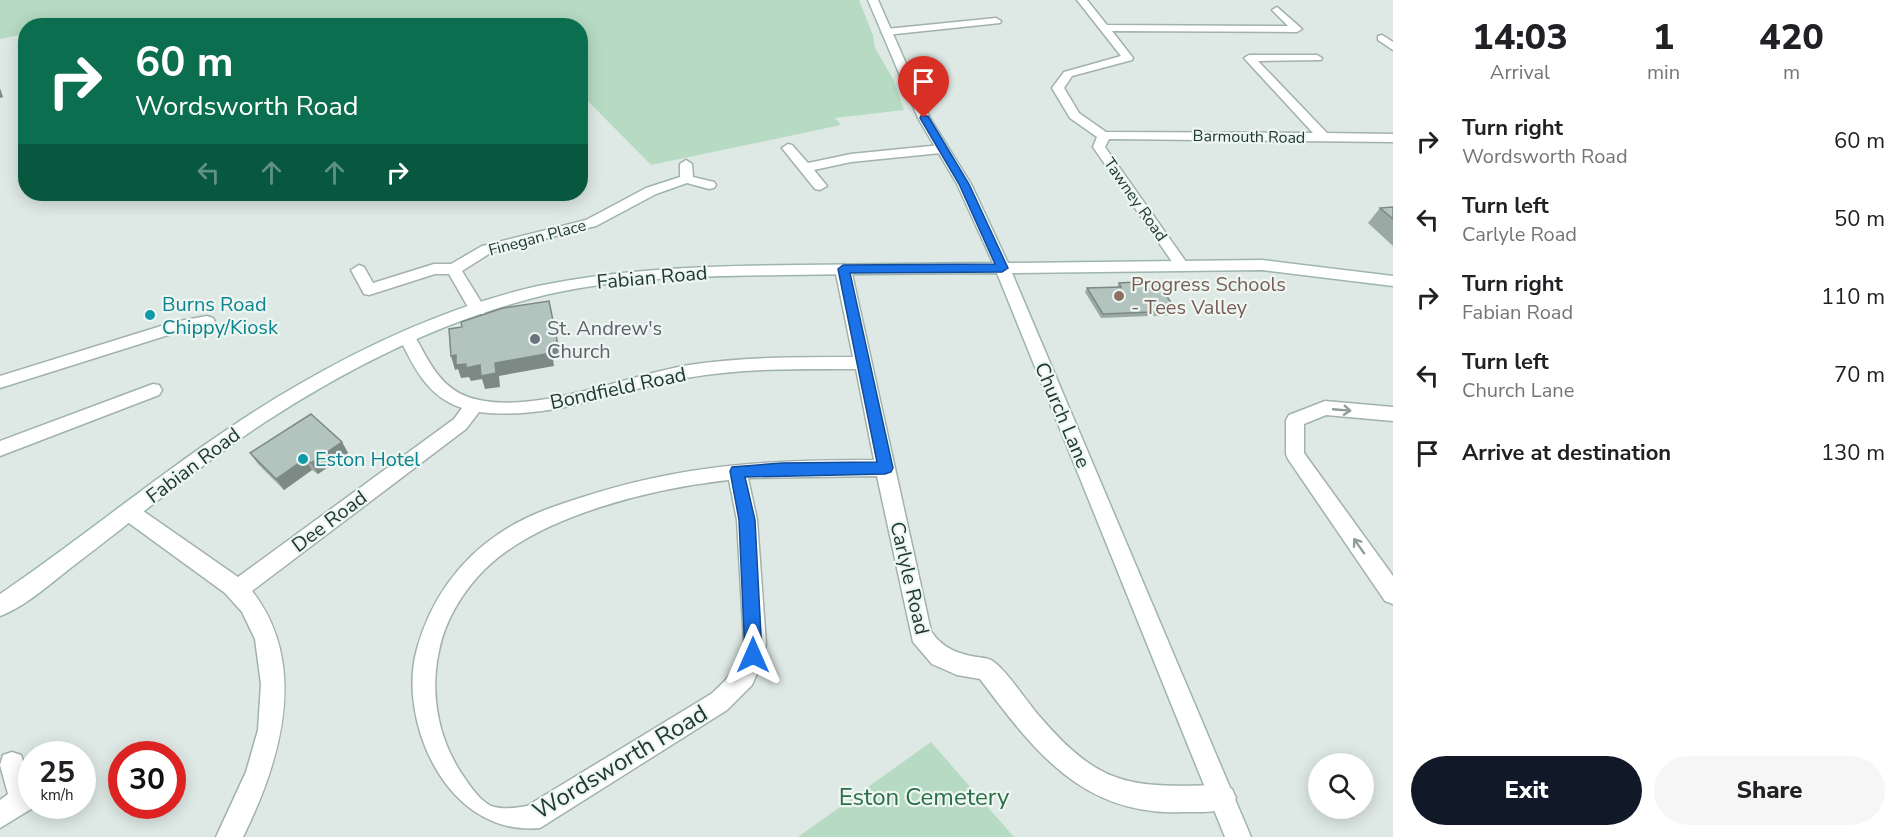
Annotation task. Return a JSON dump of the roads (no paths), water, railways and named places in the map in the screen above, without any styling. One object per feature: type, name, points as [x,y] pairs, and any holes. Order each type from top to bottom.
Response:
[{"type":"street","name":"Church Lane","points":[[873,0],[924,118],[978,211],[1238,837]]},
{"type":"street","name":"Tawney Road","points":[[1082,0],[1128,58],[1068,74],[1058,88],[1074,115],[1104,136],[1099,147],[1182,266]]},
{"type":"street","points":[[1104,28],[1297,29],[1277,10]]},
{"type":"street","points":[[886,32],[996,21]]},
{"type":"street","points":[[1382,38],[1393,47]]},
{"type":"street","points":[[1317,58],[1249,58],[1324,137]]},
{"type":"street","name":"Barmouth Road","points":[[1104,136],[1116,134],[1393,138]]},
{"type":"street","points":[[789,148],[820,186]]},
{"type":"street","points":[[805,168],[851,158],[941,149]]},
{"type":"street","name":"Finegan Place","points":[[359,270],[369,296],[434,268],[454,269],[487,249],[591,223],[687,172],[709,185]]},
{"type":"street","name":"Fabian Road","points":[[0,606],[268,410],[337,371],[407,336],[528,294],[574,284],[639,275],[707,271],[1262,265],[1393,281]]},
{"type":"street","points":[[454,269],[478,310]]},
{"type":"street","name":"Carlyle Road","points":[[843,269],[921,635],[931,650],[952,664],[986,669],[1055,750],[1079,772],[1107,788],[1144,798],[1223,798]]},
{"type":"street","points":[[0,382],[180,326],[207,322]]},
{"type":"street","name":"Bondfield Road","points":[[407,336],[428,378],[441,390],[475,405],[510,407],[550,403],[646,380],[732,366],[863,363]]},
{"type":"street","points":[[0,449],[153,390]]},
{"type":"street","name":"Dee Road","points":[[237,590],[460,424],[475,405]]},
{"type":"street","points":[[1393,414],[1325,408],[1296,420],[1295,453],[1393,594]]},
{"type":"street","name":"Wordsworth Road","points":[[737,471],[747,520],[755,644],[744,679],[733,691],[709,708],[531,819],[495,820],[469,806],[442,767],[431,744],[422,702],[425,656],[434,628],[455,589],[470,570],[499,545],[527,528],[579,506],[651,486],[706,475],[737,471],[782,468],[885,468]]},
{"type":"street","points":[[129,512],[237,590],[255,613],[267,642],[273,678],[274,717],[264,757],[248,800],[229,837]]},
{"type":"street","points":[[12,764],[18,777]]},
{"type":"street","points":[[0,815],[18,802]]},
{"type":"place","name":"Progress Schools - Tees Valley","points":[[1119,296]]},
{"type":"place","name":"Burns Road Chippy/Kiosk","points":[[150,315]]},
{"type":"place","name":"St. Andrew's Church","points":[[535,339]]},
{"type":"place","name":"Eston Hotel","points":[[303,459]]},
{"type":"park label","name":"Eston Cemetery","points":[[924,797]]}]
